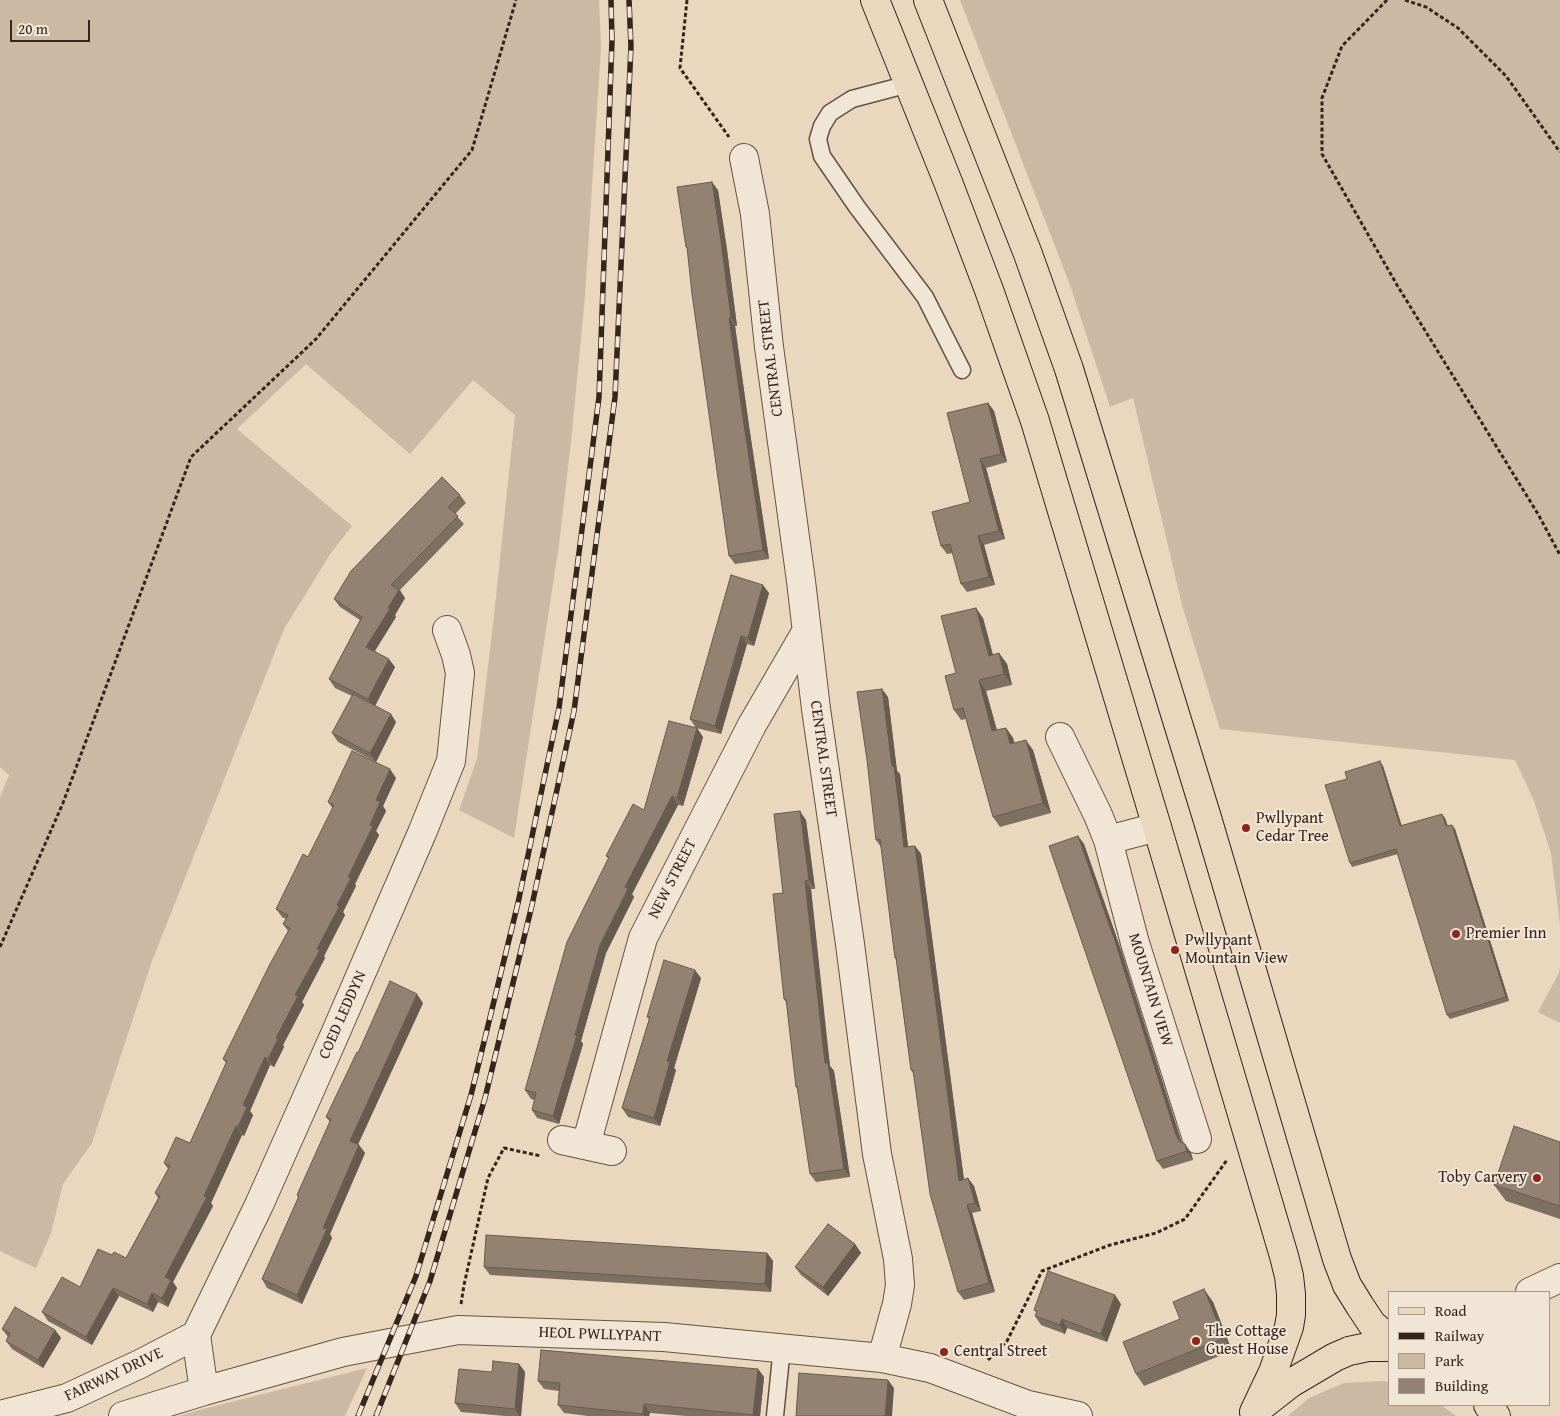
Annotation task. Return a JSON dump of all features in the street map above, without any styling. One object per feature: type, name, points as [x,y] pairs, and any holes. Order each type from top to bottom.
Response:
[{"type":"main road","points":[[875,0],[989,290],[1035,421],[1289,1276],[1292,1303],[1289,1327],[1273,1372],[1252,1414]]},
{"type":"main road","points":[[928,0],[1028,254],[1069,369],[1214,840],[1337,1259],[1347,1285],[1360,1306],[1372,1324],[1388,1338]]},
{"type":"main road","points":[[1252,1414],[1291,1383],[1335,1357],[1349,1351],[1368,1347],[1388,1347]]},
{"type":"street","name":"CENTRAL STREET","points":[[744,158],[756,214],[769,347],[877,1154],[898,1259],[900,1285],[897,1304],[882,1358]]},
{"type":"street","name":"COED LEDDYN","points":[[196,1335],[307,1097],[422,833],[451,761],[460,673],[447,630]]},
{"type":"street","name":"NEW STREET","points":[[566,1148],[643,938],[752,725],[806,632]]},
{"type":"street","name":"MOUNTAIN VIEW","points":[[1060,738],[1098,815],[1108,840],[1134,943],[1197,1138]]},
{"type":"street","points":[[1108,840],[1157,828]]},
{"type":"street","points":[[566,1148],[612,1151]]},
{"type":"street","points":[[1532,1291],[1560,1278]]},
{"type":"street","name":"HEOL PWLLYPANT","points":[[123,1416],[343,1352],[458,1330],[664,1337],[882,1358],[930,1368],[1028,1405],[1078,1416]]},
{"type":"street","points":[[196,1335],[204,1391]]},
{"type":"street","name":"FAIRWAY DRIVE","points":[[0,1415],[67,1398],[196,1335]]},
{"type":"lane","points":[[909,84],[852,99],[830,113],[822,126],[818,139],[822,156],[857,207],[925,297],[962,370]]},
{"type":"lane","points":[[776,1416],[782,1347]]},
{"type":"path","points":[[0,947],[63,803],[191,457],[316,339],[472,150],[516,0]]},
{"type":"path","points":[[687,0],[680,68],[744,158]]},
{"type":"path","points":[[1387,0],[1342,46],[1322,98],[1322,154],[1392,276],[1538,514],[1560,555]]},
{"type":"path","points":[[1405,0],[1426,7],[1458,28],[1506,76],[1560,152]]},
{"type":"path","points":[[464,1285],[488,1178],[504,1148],[566,1148]]},
{"type":"path","points":[[1007,1341],[1042,1271],[1110,1245],[1156,1233],[1185,1219],[1226,1160]]},
{"type":"green space","points":[[0,0],[599,0],[601,47],[585,296],[571,442],[559,545],[514,838],[459,810],[477,759],[515,415],[473,380],[410,454],[306,364],[237,429],[352,526],[331,553],[284,629],[152,961],[92,1143],[63,1184],[51,1233],[36,1268],[0,1251],[0,797],[9,775],[0,767]]},
{"type":"green space","points":[[960,0],[1560,0],[1560,925],[1551,853],[1534,801],[1515,760],[1220,729],[1182,605],[1133,398],[1110,407],[1070,285]]},
{"type":"green space","points":[[1560,966],[1560,1023],[1538,1012],[1559,973]]},
{"type":"green space","points":[[367,1368],[345,1416],[179,1416],[199,1410]]},
{"type":"green space","points":[[1388,1382],[1388,1406],[1442,1406],[1456,1416],[1288,1416],[1309,1398],[1344,1383]]},
{"type":"building","points":[[712,182],[731,318],[729,318],[763,550],[729,556],[687,247],[677,187]]},
{"type":"building","points":[[988,403],[1001,454],[980,459],[999,531],[978,536],[989,577],[961,584],[950,544],[941,546],[932,512],[970,502],[947,413]]},
{"type":"building","points":[[442,477],[460,495],[448,507],[458,516],[391,585],[399,590],[388,608],[390,609],[366,647],[389,659],[368,699],[329,679],[362,617],[334,599],[351,571]]},
{"type":"building","points":[[731,575],[763,585],[748,638],[741,636],[715,726],[690,719]]},
{"type":"building","points":[[976,608],[989,656],[999,653],[1004,674],[979,680],[992,731],[1006,728],[1010,744],[1026,740],[1043,803],[993,817],[963,708],[954,710],[945,676],[956,673],[941,616]]},
{"type":"building","points":[[882,689],[904,847],[915,846],[959,1181],[968,1178],[975,1203],[967,1205],[989,1283],[958,1292],[930,1194],[895,958],[880,839],[876,840],[857,692]]},
{"type":"building","points":[[353,694],[391,714],[370,753],[332,733]]},
{"type":"building","points":[[669,721],[697,728],[677,798],[672,796],[625,887],[628,889],[600,945],[575,1035],[577,1035],[553,1116],[532,1110],[536,1093],[525,1090],[567,942],[609,857],[606,856],[633,804],[644,810]]},
{"type":"building","points":[[352,751],[390,769],[376,800],[380,802],[370,825],[373,826],[348,877],[351,878],[337,905],[339,907],[317,949],[320,950],[295,995],[298,996],[276,1038],[278,1039],[268,1059],[265,1057],[243,1105],[247,1107],[238,1127],[236,1126],[204,1196],[207,1197],[165,1277],[171,1280],[162,1298],[152,1293],[147,1304],[113,1288],[86,1337],[42,1312],[62,1277],[80,1287],[98,1249],[112,1255],[114,1252],[126,1258],[160,1196],[155,1193],[170,1166],[164,1163],[176,1137],[190,1143],[227,1061],[223,1059],[290,928],[283,924],[288,915],[276,909],[303,854],[308,857],[334,805],[328,802]]},
{"type":"building","name":"Premier Inn","points":[[1380,761],[1400,826],[1442,814],[1446,826],[1452,825],[1506,997],[1447,1015],[1396,849],[1350,863],[1325,785],[1347,779],[1345,772]]},
{"type":"building","points":[[800,811],[809,880],[805,881],[825,1063],[828,1063],[844,1169],[810,1174],[796,1087],[786,999],[784,999],[773,894],[783,893],[774,814]]},
{"type":"building","points":[[1078,836],[1115,941],[1176,1135],[1180,1142],[1185,1144],[1187,1151],[1157,1161],[1049,846]]},
{"type":"building","points":[[664,960],[695,970],[667,1061],[670,1062],[654,1118],[622,1108],[650,1017],[647,1017]]},
{"type":"building","points":[[390,981],[417,994],[350,1141],[359,1145],[323,1228],[327,1229],[297,1295],[262,1279],[331,1119],[326,1117],[358,1053]]},
{"type":"building","name":"Toby Carvery","points":[[1514,1126],[1560,1142],[1560,1206],[1494,1185]]},
{"type":"building","points":[[828,1224],[855,1244],[823,1287],[795,1267]]},
{"type":"building","points":[[486,1235],[767,1253],[765,1284],[484,1267]]},
{"type":"building","points":[[1048,1271],[1115,1295],[1101,1334],[1062,1319],[1060,1325],[1035,1316],[1037,1311],[1034,1310]]},
{"type":"building","name":"The Cottage Guest House","points":[[1204,1289],[1224,1338],[1136,1374],[1123,1342],[1180,1319],[1173,1302]]},
{"type":"building","points":[[15,1307],[55,1330],[38,1360],[6,1341],[10,1333],[2,1329]]},
{"type":"building","points":[[541,1350],[758,1369],[753,1415],[644,1404],[643,1414],[558,1405],[560,1383],[538,1381]]},
{"type":"building","points":[[493,1361],[519,1364],[515,1409],[455,1403],[459,1369],[492,1372]]},
{"type":"building","points":[[799,1373],[888,1380],[885,1416],[796,1416]]},
{"type":"railway","points":[[358,1416],[416,1276],[471,1095],[518,903],[559,708],[599,397],[612,40],[611,0]]},
{"type":"railway","points":[[376,1416],[430,1281],[485,1098],[532,905],[574,711],[615,397],[631,46],[629,0]]},
{"type":"place","name":"Pwllypant Cedar Tree","points":[[1246,828]]},
{"type":"place","name":"Premier Inn","points":[[1456,934]]},
{"type":"place","name":"Pwllypant Mountain View","points":[[1175,950]]},
{"type":"place","name":"Toby Carvery","points":[[1537,1178]]},
{"type":"place","name":"The Cottage Guest House","points":[[1196,1341]]},
{"type":"place","name":"Central Street","points":[[944,1352]]}]
